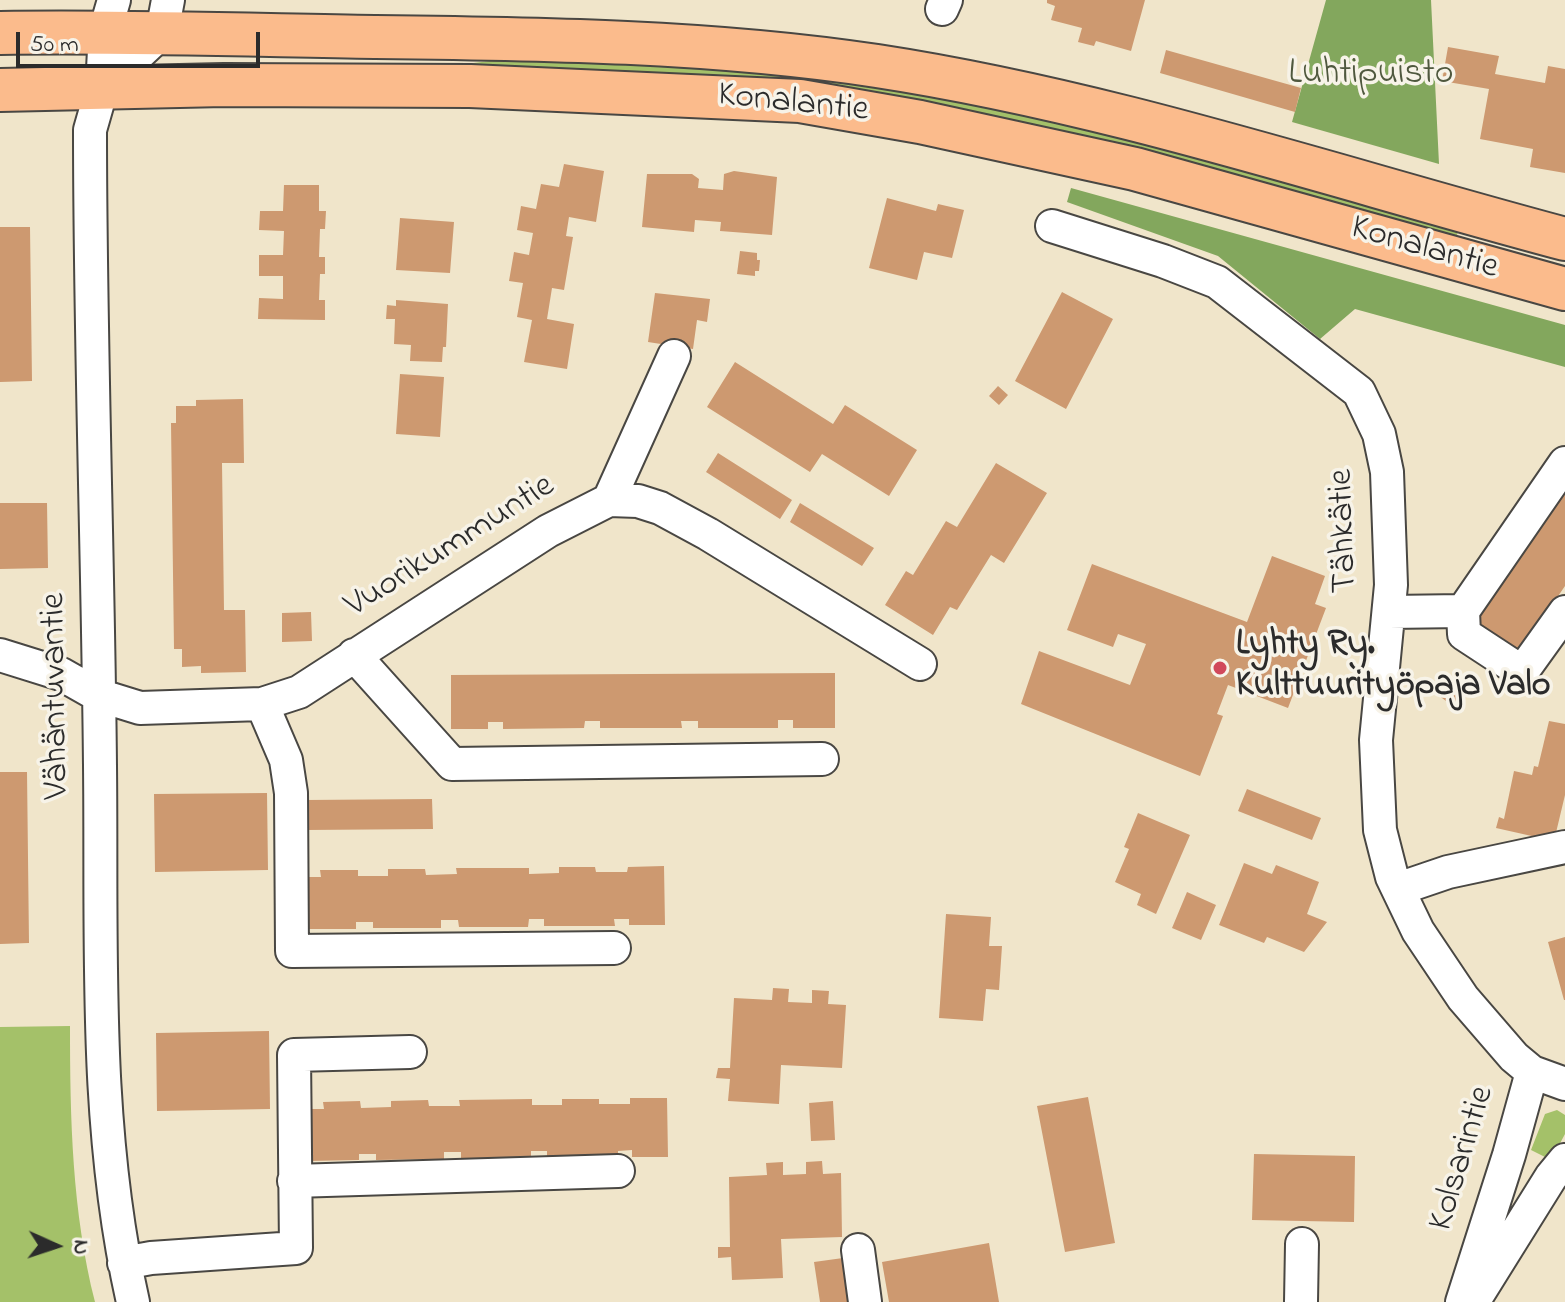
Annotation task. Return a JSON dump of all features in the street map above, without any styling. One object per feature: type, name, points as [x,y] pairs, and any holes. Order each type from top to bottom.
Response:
[{"type":"main road","name":"Konalantie","points":[[0,33],[110,16],[165,16],[499,39],[708,48],[876,66],[1044,98],[1144,121],[1565,239]]},
{"type":"main road","name":"Konalantie","points":[[0,90],[470,86],[800,101],[920,122],[1135,169],[1565,289]]},
{"type":"street","name":"Vähäntuvantie","points":[[110,16],[102,88],[90,130],[102,1076],[113,1194],[133,1302]]},
{"type":"street","points":[[102,88],[165,16]]},
{"type":"street","name":"Tähkätie","points":[[1052,226],[1163,261],[1217,282],[1359,392],[1379,434],[1387,472],[1391,585],[1376,740],[1380,830],[1398,889],[1418,931],[1463,998],[1514,1057],[1532,1072]]},
{"type":"street","points":[[609,500],[674,356]]},
{"type":"street","points":[[1565,463],[1463,611],[1464,634],[1522,672],[1565,612]]},
{"type":"street","name":"Vuorikummuntie","points":[[0,655],[61,674],[98,695],[140,708],[262,704],[299,692],[548,531],[609,500],[638,501],[660,508],[708,534],[920,664]]},
{"type":"street","points":[[1389,612],[1463,611]]},
{"type":"street","points":[[354,655],[452,764],[822,759]]},
{"type":"street","points":[[262,704],[286,760],[291,793],[292,951],[614,948]]},
{"type":"street","points":[[1398,889],[1448,872],[1565,847]]},
{"type":"street","points":[[124,1263],[151,1258],[296,1248],[294,1055],[410,1052]]},
{"type":"street","name":"Kolsarintie","points":[[1462,1302],[1532,1072],[1565,1084]]},
{"type":"street","name":"Kolsarintie","points":[[1474,1302],[1551,1177],[1565,1160]]},
{"type":"street","points":[[294,1181],[618,1171]]},
{"type":"street","points":[[1301,1302],[1302,1244]]},
{"type":"street","points":[[858,1250],[865,1302]]},
{"type":"green space","name":"Luhtipuisto","points":[[1326,0],[1431,0],[1439,164],[1292,122]]},
{"type":"green space","points":[[565,52],[853,71],[1461,220],[1455,243],[1263,190],[465,73],[465,64]]},
{"type":"green space","points":[[1071,188],[1565,325],[1565,367],[1355,309],[1320,339],[1218,256],[1067,202]]},
{"type":"green space","points":[[70,1026],[77,1199],[95,1302],[0,1302],[0,1027]]},
{"type":"green space","points":[[1557,1110],[1565,1115],[1565,1134],[1551,1160],[1531,1150],[1545,1114]]},
{"type":"building","points":[[1047,0],[1145,0],[1131,51],[1096,41],[1094,46],[1078,42],[1082,28],[1051,20],[1055,6]]},
{"type":"building","points":[[1448,47],[1499,56],[1495,74],[1545,83],[1548,66],[1565,69],[1565,173],[1530,167],[1533,149],[1480,139],[1489,89],[1442,81]]},
{"type":"building","points":[[1166,50],[1301,88],[1295,112],[1160,73]]},
{"type":"building","points":[[564,164],[604,171],[596,222],[569,217],[566,236],[573,237],[564,290],[552,288],[547,319],[574,324],[567,369],[524,362],[532,320],[517,317],[523,283],[509,281],[514,252],[529,255],[533,233],[517,230],[521,206],[536,209],[541,184],[559,187]]},
{"type":"building","points":[[734,171],[777,177],[772,235],[720,231],[721,222],[695,220],[694,232],[642,227],[647,174],[692,174],[699,179],[698,188],[723,190],[724,174]]},
{"type":"building","points":[[284,185],[319,185],[319,211],[326,211],[325,229],[320,229],[319,257],[325,257],[325,274],[320,274],[319,300],[325,300],[325,320],[258,319],[259,298],[283,299],[283,276],[259,276],[259,255],[283,255],[284,231],[259,230],[260,211],[283,211]]},
{"type":"building","points":[[887,198],[936,211],[938,204],[964,210],[952,258],[924,252],[917,280],[869,268]]},
{"type":"building","points":[[400,218],[454,222],[450,273],[396,270]]},
{"type":"building","points":[[0,227],[30,227],[32,381],[0,382]]},
{"type":"building","points":[[740,251],[757,253],[757,260],[760,260],[755,276],[737,274]]},
{"type":"building","points":[[1062,292],[1113,319],[1066,409],[1015,381]]},
{"type":"building","points":[[655,293],[710,299],[707,322],[697,320],[693,349],[648,342]]},
{"type":"building","points":[[396,300],[448,304],[446,347],[443,347],[442,362],[410,361],[411,345],[394,344],[395,319],[386,319],[387,305],[396,306]]},
{"type":"building","points":[[735,362],[833,424],[845,405],[917,450],[889,496],[822,454],[810,472],[707,407]]},
{"type":"building","points":[[400,374],[444,377],[440,437],[396,434]]},
{"type":"building","points":[[998,386],[1008,395],[999,405],[989,396]]},
{"type":"building","points":[[243,399],[244,463],[222,463],[224,610],[245,610],[246,672],[201,673],[201,666],[182,667],[182,649],[174,649],[171,423],[176,423],[176,406],[196,406],[196,400]]},
{"type":"building","points":[[718,453],[792,500],[780,519],[706,472]]},
{"type":"building","points":[[996,463],[1047,493],[1004,563],[991,555],[957,610],[950,607],[933,635],[885,605],[906,571],[913,575],[946,521],[957,527]]},
{"type":"building","points":[[1565,487],[1565,586],[1517,656],[1470,624]]},
{"type":"building","points":[[0,503],[47,503],[48,568],[0,569]]},
{"type":"building","points":[[800,503],[874,548],[862,566],[790,522]]},
{"type":"building","name":"Lyhty Ry. Kulttuurityöpaja Valo","points":[[1272,556],[1325,576],[1315,604],[1326,608],[1288,708],[1228,685],[1217,714],[1223,716],[1200,776],[1021,704],[1039,651],[1130,685],[1146,644],[1118,634],[1113,647],[1067,630],[1092,564],[1247,622]]},
{"type":"building","points":[[311,612],[312,641],[282,642],[282,613]]},
{"type":"building","points":[[835,673],[835,728],[793,728],[793,720],[778,720],[778,728],[698,728],[698,721],[681,721],[682,728],[600,728],[600,721],[585,721],[584,728],[503,729],[503,722],[488,722],[488,729],[451,729],[451,675]]},
{"type":"building","points":[[1450,679],[1466,691],[1454,707],[1438,695]]},
{"type":"building","points":[[1549,721],[1565,724],[1565,795],[1554,841],[1496,828],[1499,817],[1504,819],[1514,771],[1532,775],[1534,766],[1538,767]]},
{"type":"building","points":[[0,772],[27,772],[29,943],[0,944]]},
{"type":"building","points":[[1247,789],[1321,818],[1312,840],[1238,811]]},
{"type":"building","points":[[267,793],[268,870],[155,872],[154,794]]},
{"type":"building","points":[[432,799],[433,829],[306,830],[306,800]]},
{"type":"building","points":[[1138,813],[1190,835],[1156,914],[1137,905],[1141,894],[1115,882],[1129,849],[1124,847]]},
{"type":"building","points":[[1244,863],[1272,874],[1276,865],[1319,882],[1307,914],[1327,922],[1304,952],[1267,937],[1264,943],[1219,925]]},
{"type":"building","points":[[664,866],[665,925],[629,925],[629,919],[614,919],[615,926],[544,926],[544,919],[529,919],[528,927],[459,927],[458,920],[441,920],[441,928],[373,928],[373,922],[356,922],[356,929],[305,929],[304,877],[321,877],[320,870],[358,870],[358,876],[388,876],[388,869],[425,869],[426,875],[457,874],[456,868],[529,868],[529,874],[559,873],[559,867],[595,867],[596,872],[627,872],[628,867]]},
{"type":"building","points":[[1187,892],[1216,905],[1201,940],[1172,928]]},
{"type":"building","points":[[946,914],[991,917],[989,946],[1002,946],[999,990],[986,989],[983,1021],[939,1018]]},
{"type":"building","points":[[1565,937],[1565,1000],[1564,1000],[1548,942]]},
{"type":"building","points":[[773,988],[789,989],[788,1002],[812,1003],[812,990],[829,991],[828,1004],[846,1005],[842,1068],[781,1065],[779,1104],[728,1101],[730,1079],[716,1078],[718,1068],[730,1068],[734,998],[772,1000]]},
{"type":"building","points":[[269,1031],[270,1109],[157,1111],[156,1033]]},
{"type":"building","points":[[1088,1097],[1115,1243],[1065,1252],[1037,1106]]},
{"type":"building","points":[[630,1098],[667,1098],[668,1157],[632,1157],[632,1150],[618,1151],[618,1157],[547,1158],[547,1151],[531,1151],[531,1158],[461,1159],[461,1152],[444,1152],[444,1159],[376,1160],[376,1154],[359,1154],[359,1160],[308,1161],[307,1109],[324,1109],[323,1102],[360,1101],[361,1108],[391,1107],[391,1101],[428,1100],[429,1106],[460,1106],[459,1100],[532,1099],[532,1105],[562,1105],[562,1099],[599,1099],[599,1104],[630,1104]]},
{"type":"building","points":[[833,1101],[835,1140],[811,1141],[809,1103]]},
{"type":"building","points":[[1254,1154],[1355,1156],[1354,1222],[1252,1220]]},
{"type":"building","points":[[822,1161],[823,1174],[841,1173],[842,1237],[781,1239],[783,1278],[732,1280],[731,1257],[718,1258],[718,1247],[730,1247],[729,1177],[767,1175],[766,1163],[783,1162],[783,1175],[806,1174],[806,1162]]},
{"type":"building","points":[[989,1243],[999,1302],[889,1302],[882,1262]]},
{"type":"building","points":[[843,1258],[849,1302],[820,1302],[814,1262]]},
{"type":"place","name":"Lyhty Ry. Kulttuurityöpaja Valo","points":[[1220,668]]}]
